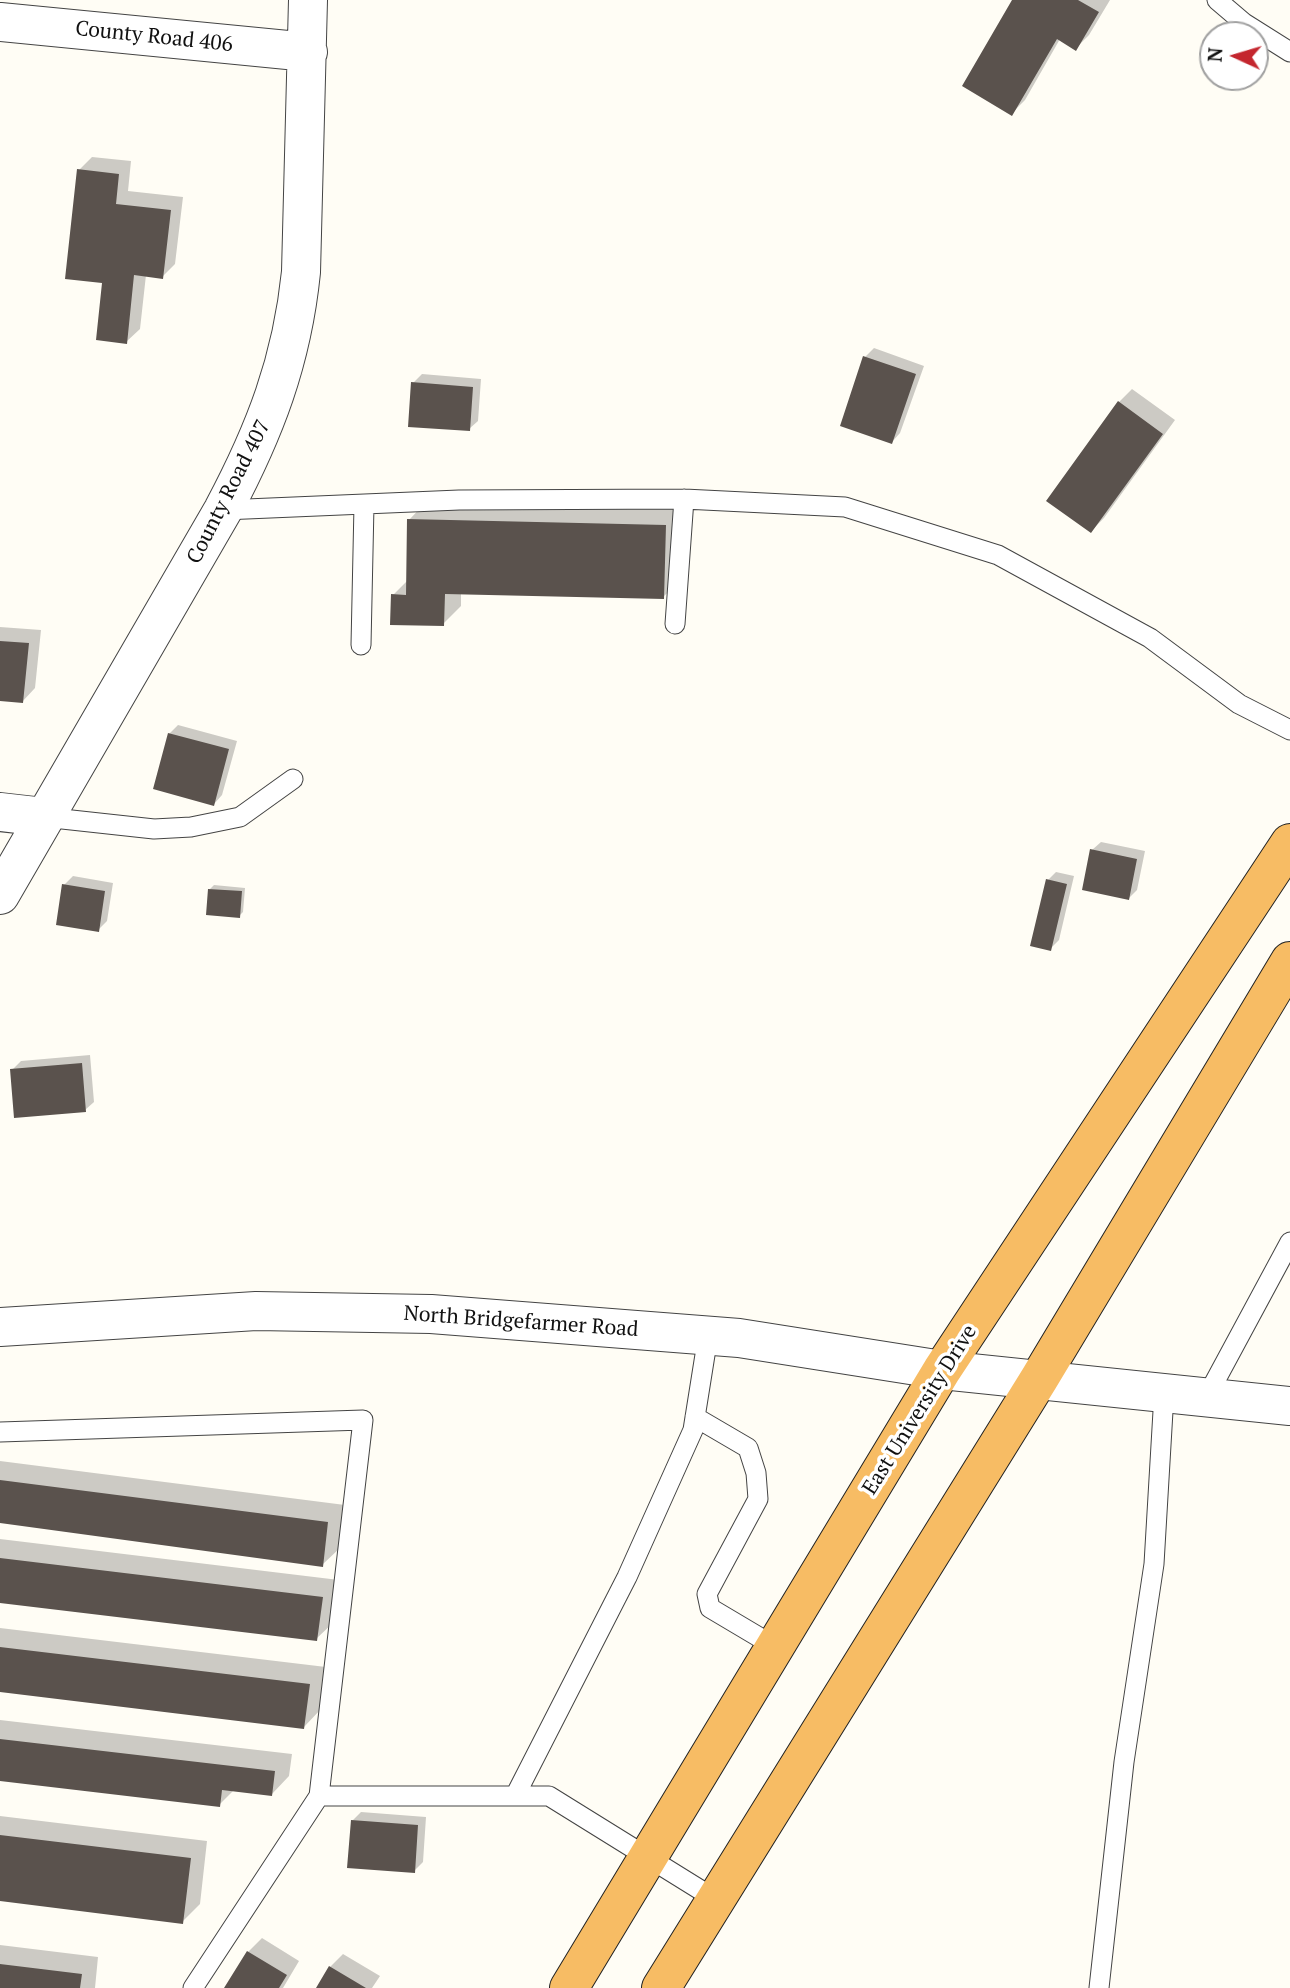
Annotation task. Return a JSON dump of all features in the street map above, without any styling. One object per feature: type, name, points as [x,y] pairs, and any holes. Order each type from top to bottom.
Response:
[{"type":"highway","name":"East University Drive","points":[[569,1988],[646,1856],[942,1370],[1290,843]]},
{"type":"highway","points":[[661,1988],[1039,1379],[1288,968]]},
{"type":"street","name":"County Road 407","points":[[0,895],[223,510],[268,418],[283,376],[298,305],[308,0]]},
{"type":"street","name":"County Road 406","points":[[0,22],[308,52]]},
{"type":"street","points":[[0,812],[44,817]]},
{"type":"street","name":"North Bridgefarmer Road","points":[[0,1327],[256,1311],[431,1314],[708,1336],[942,1370],[1290,1406]]},
{"type":"lane","points":[[1217,0],[1244,23],[1290,51]]},
{"type":"lane","points":[[223,510],[459,500],[684,499],[845,507],[998,555],[1150,638],[1239,704],[1290,730]]},
{"type":"lane","points":[[675,624],[684,499]]},
{"type":"lane","points":[[361,645],[364,505]]},
{"type":"lane","points":[[44,817],[154,829],[191,827],[240,817],[293,779]]},
{"type":"lane","points":[[1206,1398],[1290,1242]]},
{"type":"lane","points":[[515,1796],[654,1520],[695,1417],[708,1336]]},
{"type":"lane","points":[[1099,1988],[1124,1762],[1154,1564],[1164,1394]]},
{"type":"lane","points":[[695,1417],[748,1448],[757,1486],[758,1499],[707,1594],[710,1608],[774,1646]]},
{"type":"lane","points":[[0,1432],[363,1420],[318,1796],[193,1988]]},
{"type":"lane","points":[[318,1796],[549,1796],[715,1899]]},
{"type":"building","points":[[1012,0],[1078,0],[1099,12],[1076,51],[1057,39],[1012,116],[962,86]]},
{"type":"building","points":[[77,169],[119,174],[116,204],[171,210],[163,279],[134,275],[127,344],[96,340],[102,283],[65,279]]},
{"type":"building","points":[[863,356],[916,374],[892,444],[840,426]]},
{"type":"building","points":[[411,382],[473,387],[470,431],[408,427]]},
{"type":"building","points":[[1118,401],[1163,434],[1091,533],[1046,501]]},
{"type":"building","points":[[407,519],[666,525],[664,599],[445,594],[444,626],[390,625],[391,594],[406,595]]},
{"type":"building","points":[[0,641],[29,643],[23,703],[0,701]]},
{"type":"building","points":[[168,733],[229,749],[214,806],[153,789]]},
{"type":"building","points":[[1090,849],[1137,859],[1129,900],[1082,890]]},
{"type":"building","points":[[1046,879],[1067,884],[1051,951],[1030,946]]},
{"type":"building","points":[[62,884],[105,891],[99,932],[56,925]]},
{"type":"building","points":[[208,889],[242,891],[240,918],[206,915]]},
{"type":"building","points":[[82,1063],[86,1112],[14,1118],[10,1069]]},
{"type":"building","points":[[0,1480],[328,1522],[323,1567],[0,1523]]},
{"type":"building","points":[[0,1558],[323,1597],[317,1641],[0,1603]]},
{"type":"building","points":[[0,1647],[310,1684],[304,1729],[0,1692]]},
{"type":"building","points":[[0,1739],[275,1771],[272,1796],[222,1790],[220,1807],[0,1781]]},
{"type":"building","points":[[351,1820],[418,1825],[415,1873],[347,1868]]},
{"type":"building","points":[[0,1835],[191,1858],[183,1924],[0,1901]]},
{"type":"building","points":[[247,1951],[287,1975],[279,1988],[224,1988]]},
{"type":"building","points":[[0,1964],[82,1974],[80,1988],[0,1988]]},
{"type":"building","points":[[329,1966],[366,1988],[316,1988]]}]
